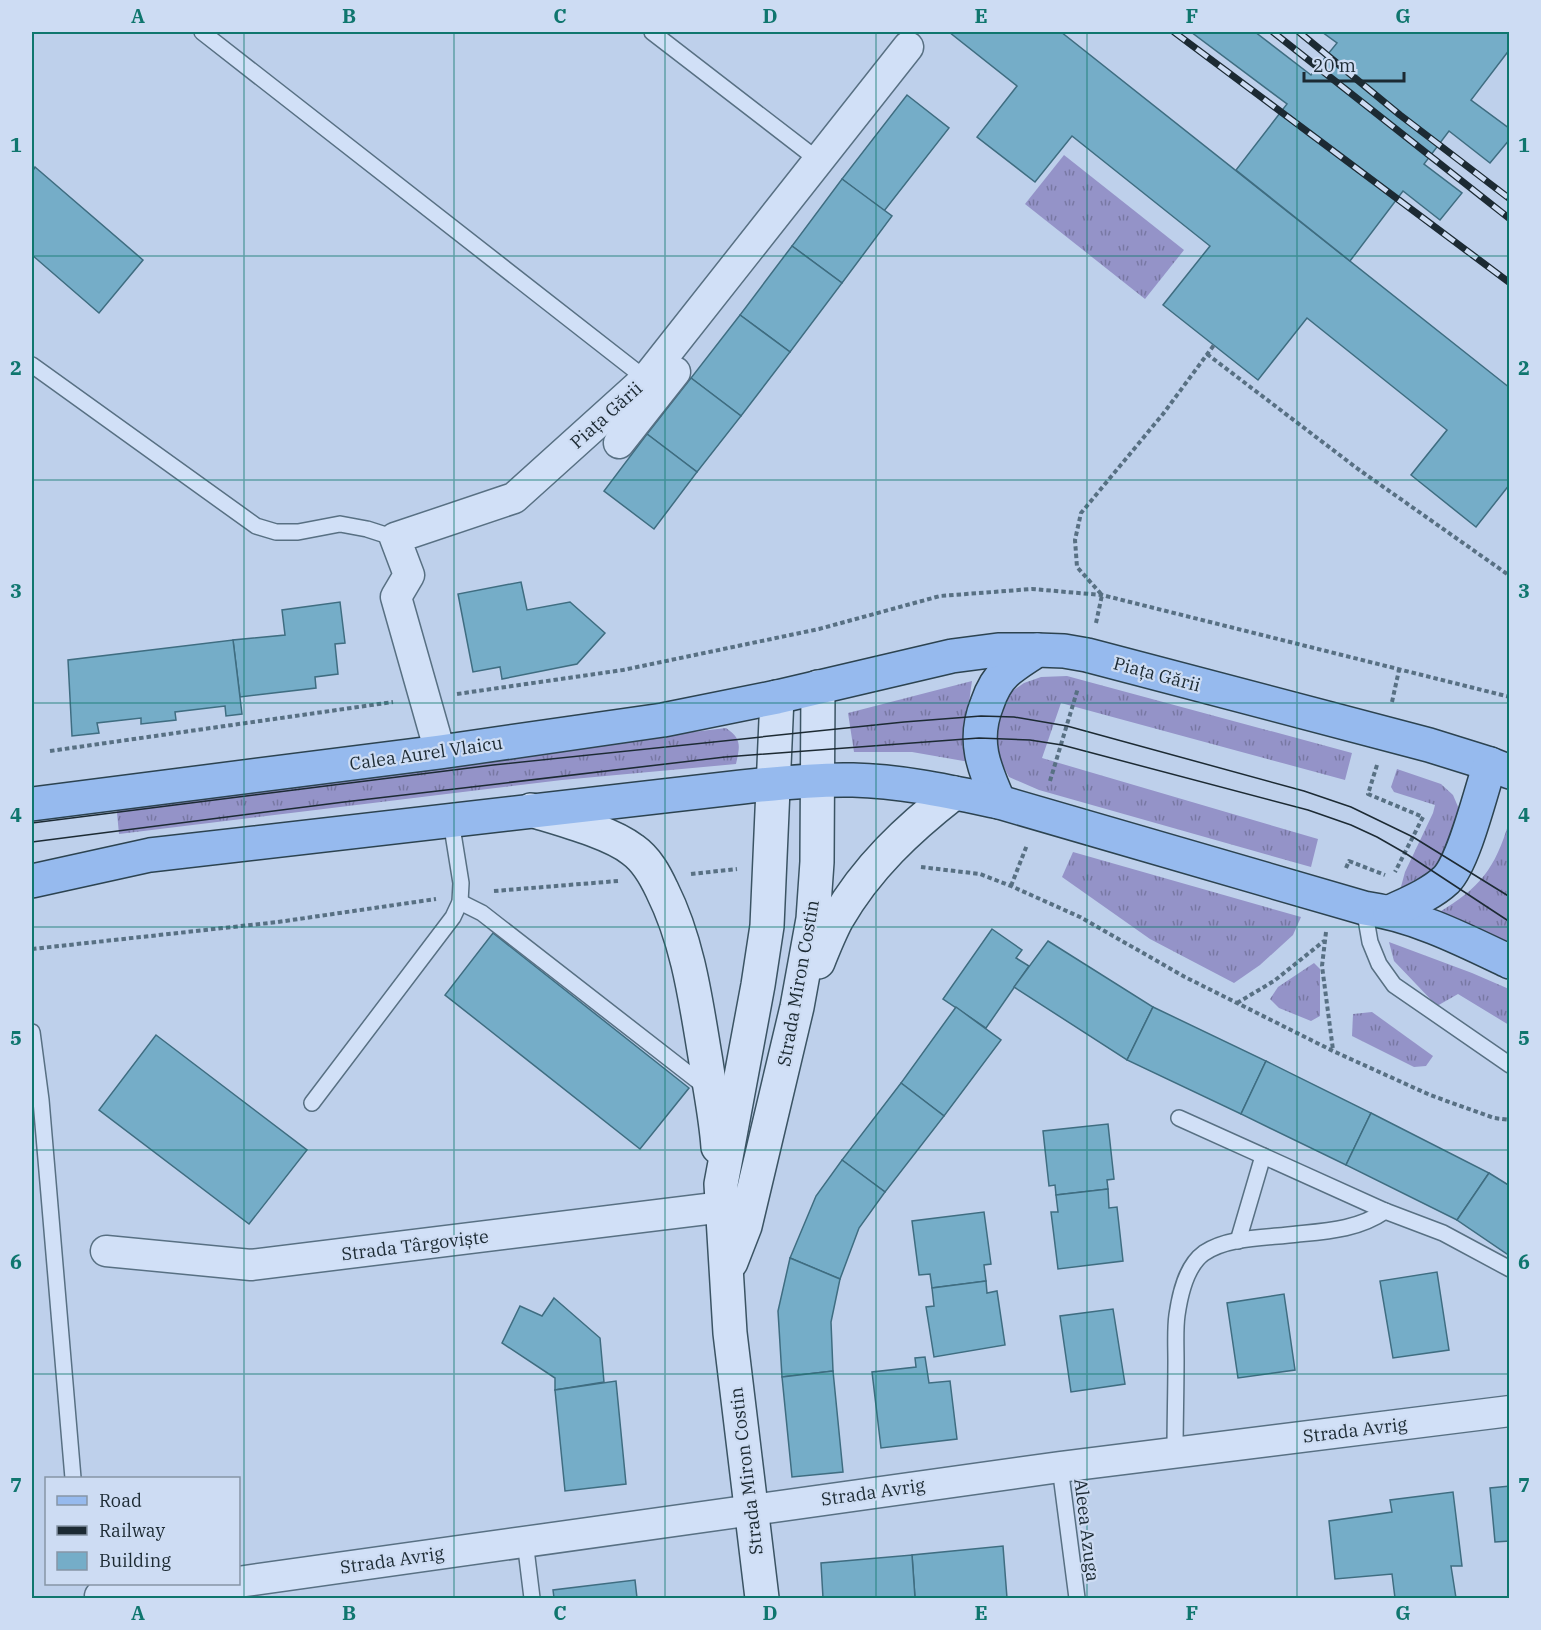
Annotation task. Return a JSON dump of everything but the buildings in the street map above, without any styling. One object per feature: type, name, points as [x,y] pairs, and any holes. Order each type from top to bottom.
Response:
[{"type":"main road","name":"Piața Gării","points":[[818,687],[952,656],[998,650],[1064,651],[1087,655],[1429,745],[1500,768]]},
{"type":"main road","points":[[999,802],[981,755],[979,738],[981,716],[993,688],[1005,673],[1036,650]]},
{"type":"main road","name":"Calea Aurel Vlaicu","points":[[32,804],[440,752],[663,720],[818,687]]},
{"type":"main road","name":"Strada Miron Costin","points":[[727,1272],[745,1226],[797,1007],[813,920],[818,782],[818,687]]},
{"type":"main road","name":"Strada Miron Costin","points":[[762,1599],[731,1345],[722,1195],[767,926],[777,697]]},
{"type":"main road","points":[[1363,907],[1417,899],[1446,880],[1458,863],[1500,768]]},
{"type":"main road","points":[[32,881],[150,855],[774,783],[852,780],[954,792],[999,802],[1363,907],[1473,945],[1509,962]]},
{"type":"main road","points":[[797,1007],[837,920],[855,891],[875,864],[912,826],[954,792]]},
{"type":"main road","points":[[531,810],[570,822],[618,841],[633,850],[647,863],[671,909],[683,943],[693,983],[716,1123],[722,1195]]},
{"type":"street","name":"Piața Gării","points":[[395,538],[514,498],[646,379],[908,47]]},
{"type":"street","points":[[619,443],[879,110]]},
{"type":"street","points":[[395,538],[409,575],[396,597],[440,752]]},
{"type":"street","name":"Strada Târgoviște","points":[[106,1251],[251,1266],[722,1195]]},
{"type":"street","name":"Strada Avrig","points":[[240,1582],[1060,1467],[1509,1411]]},
{"type":"street","points":[[99,1593],[165,1593],[222,1585]]},
{"type":"lane","points":[[202,32],[646,379]]},
{"type":"lane","points":[[652,32],[818,160]]},
{"type":"lane","points":[[32,365],[256,526],[276,532],[298,532],[340,525],[367,529],[395,538]]},
{"type":"lane","points":[[312,1103],[453,917],[460,903],[462,883],[451,821]]},
{"type":"lane","points":[[460,903],[482,913],[710,1091]]},
{"type":"lane","points":[[1363,907],[1370,942],[1379,964],[1394,985],[1509,1065]]},
{"type":"lane","points":[[32,1032],[41,1100],[73,1477]]},
{"type":"lane","points":[[1179,1118],[1385,1211],[1443,1233],[1509,1269]]},
{"type":"lane","points":[[1238,1241],[1263,1156]]},
{"type":"lane","points":[[1175,1452],[1176,1316],[1184,1285],[1192,1266],[1203,1254],[1216,1247],[1238,1241],[1334,1231],[1373,1219],[1385,1211]]},
{"type":"lane","name":"Aleea Azuga","points":[[1060,1467],[1077,1599]]},
{"type":"lane","points":[[525,1541],[532,1599]]},
{"type":"path","points":[[1102,595],[1077,567],[1075,540],[1081,513],[1163,414],[1214,345]]},
{"type":"path","points":[[1207,354],[1358,469],[1509,576]]},
{"type":"path","points":[[50,751],[623,670],[809,631],[940,596],[1032,589],[1102,595],[1509,697]]},
{"type":"path","points":[[1102,595],[1059,758],[1011,886],[1080,917],[1185,977],[1334,1051],[1430,1095],[1494,1118],[1509,1120]]},
{"type":"path","points":[[1237,1003],[1274,981],[1363,907],[1349,861],[1392,878],[1423,817],[1368,794],[1385,735],[1399,670]]},
{"type":"path","points":[[32,949],[278,922]]},
{"type":"path","points":[[1324,940],[1322,966],[1334,1051]]},
{"type":"green space","points":[[1064,155],[1184,250],[1145,299],[1025,204]]},
{"type":"green space","points":[[1067,676],[1352,753],[1345,780],[1061,703],[1042,758],[1318,839],[1311,867],[1039,790],[1009,777],[996,752],[994,728],[1008,694],[1024,683],[1041,677]]},
{"type":"green space","points":[[972,681],[969,722],[975,763],[912,752],[854,752],[848,713]]},
{"type":"green space","points":[[726,728],[737,739],[736,764],[562,780],[119,834],[116,802]]},
{"type":"green space","points":[[1397,769],[1441,784],[1453,795],[1459,809],[1462,828],[1448,866],[1399,894],[1405,872],[1435,805],[1394,792],[1391,787]]},
{"type":"green space","points":[[1509,822],[1509,946],[1438,913],[1465,895],[1484,876],[1498,853]]},
{"type":"green space","points":[[1073,852],[1301,917],[1293,935],[1260,965],[1234,983],[1150,939],[1062,877]]},
{"type":"green space","points":[[1389,942],[1509,989],[1509,1025],[1458,994],[1437,1006],[1394,961]]},
{"type":"green space","points":[[1314,963],[1320,969],[1320,1016],[1311,1021],[1279,1008],[1270,999],[1278,987]]},
{"type":"green space","points":[[1372,1012],[1433,1056],[1426,1066],[1414,1067],[1352,1036],[1353,1014]]},
{"type":"tram line","points":[[32,823],[493,765],[904,722],[981,716],[1014,717],[1067,726],[1304,791],[1351,807],[1413,837],[1510,897]]},
{"type":"tram line","points":[[32,842],[725,757],[979,738],[1030,740],[1062,745],[1308,810],[1351,825],[1405,853],[1510,922]]},
{"type":"railway","points":[[1174,32],[1510,283]]},
{"type":"railway","points":[[1273,32],[1510,219]]},
{"type":"railway","points":[[1299,32],[1400,115],[1510,199]]}]
